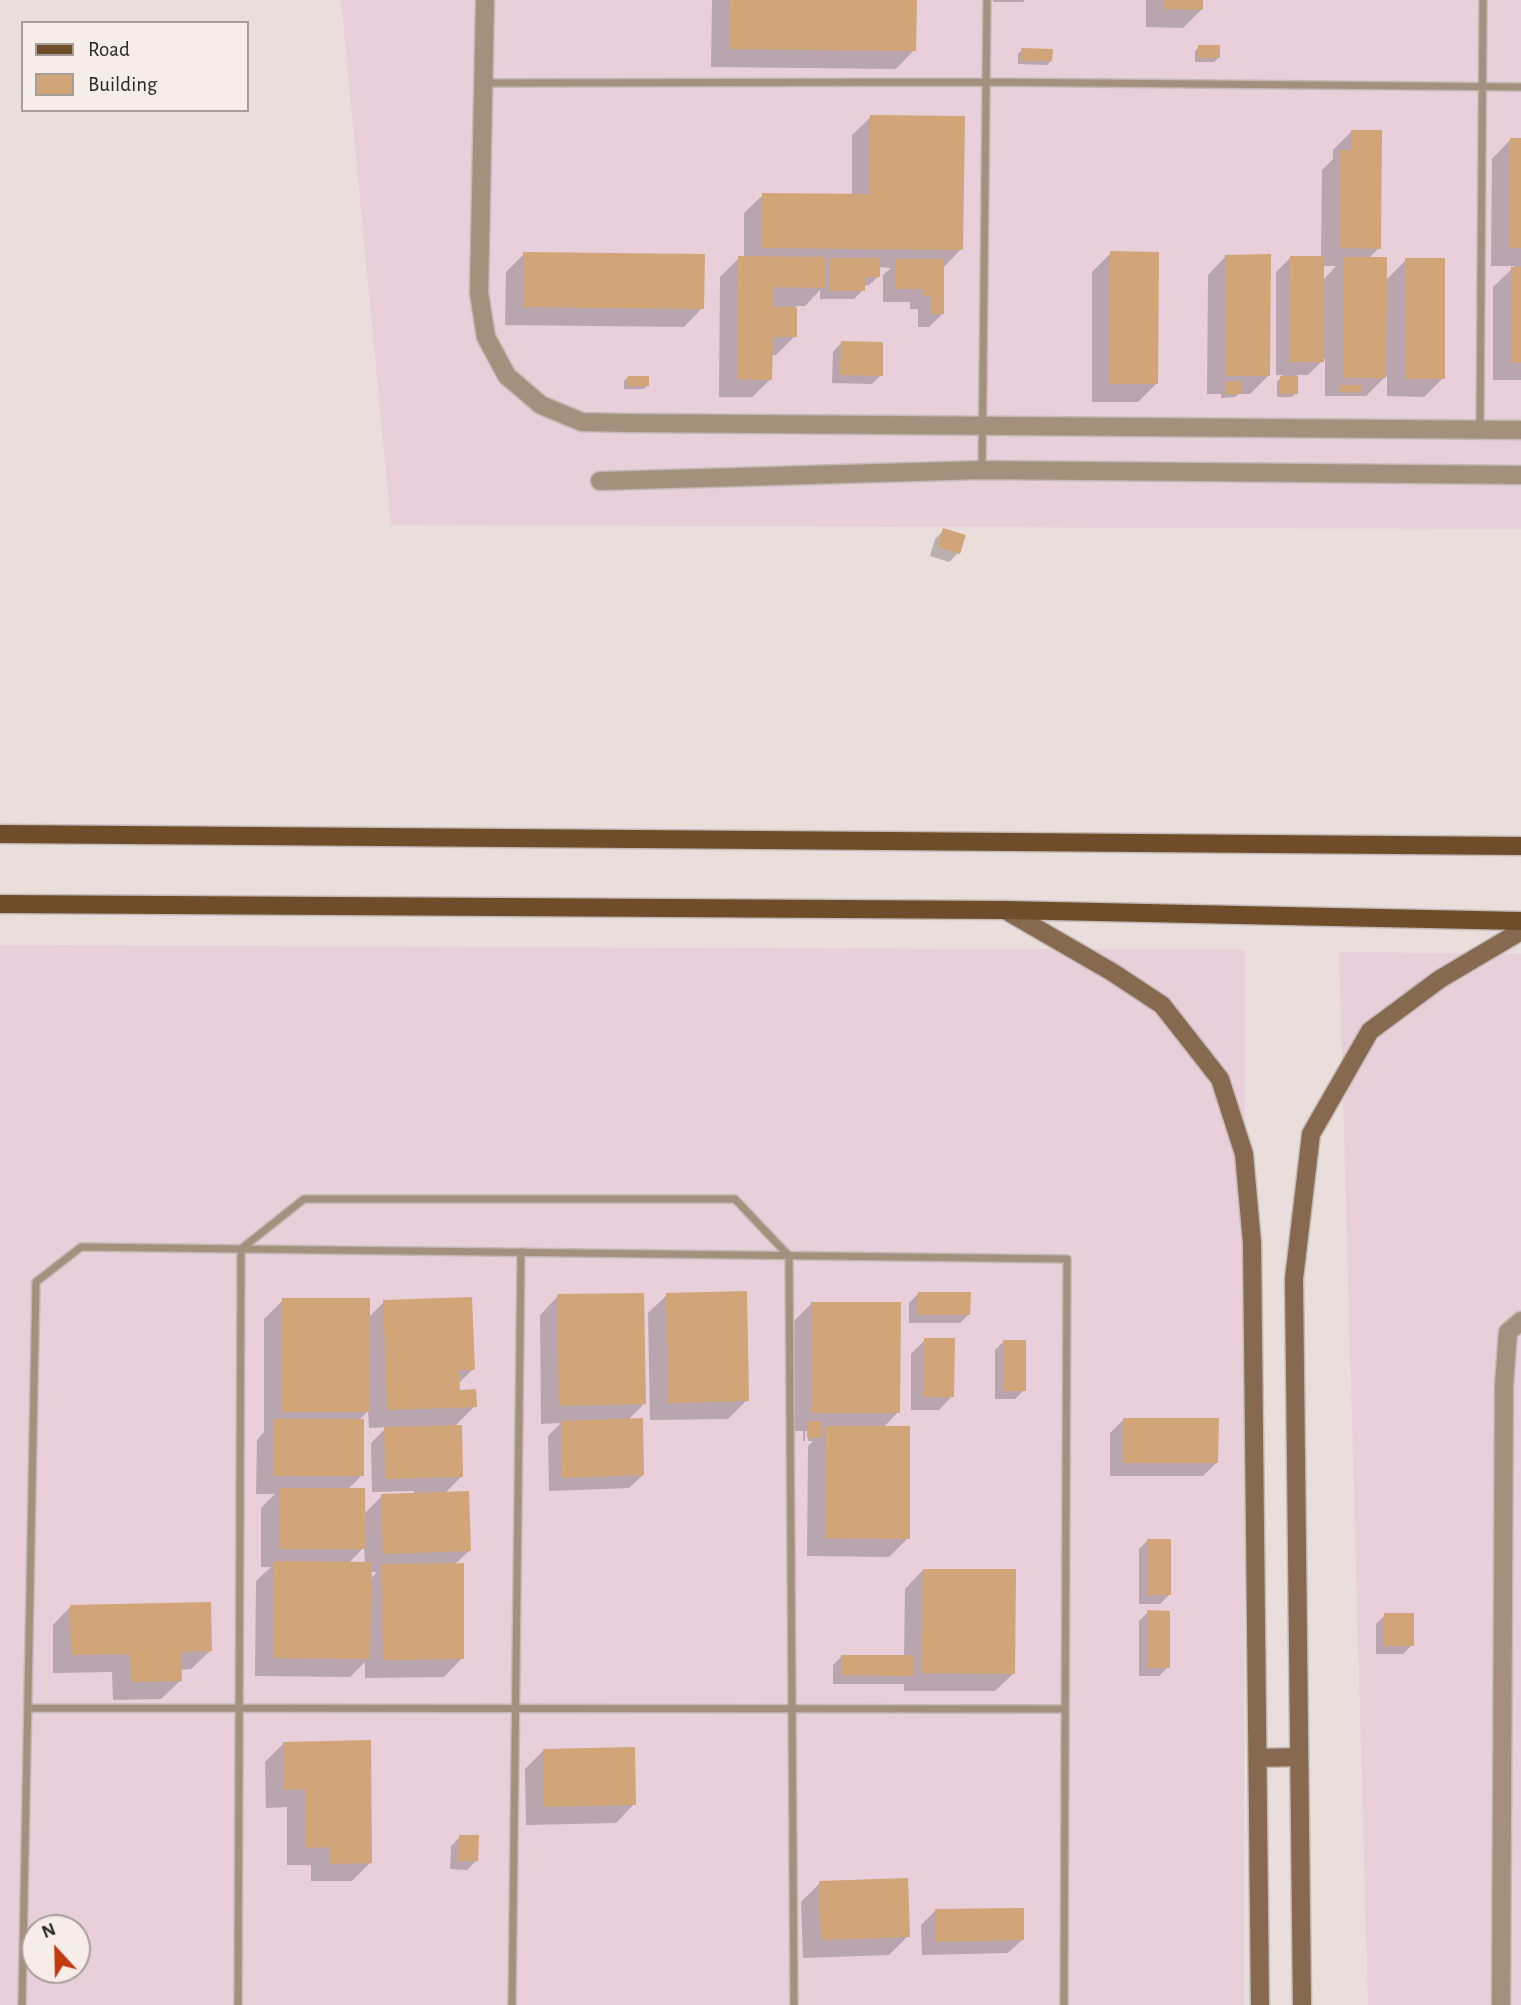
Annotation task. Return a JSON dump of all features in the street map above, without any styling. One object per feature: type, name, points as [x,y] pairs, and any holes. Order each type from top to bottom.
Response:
[{"type":"main road","points":[[0,834],[1521,846]]},
{"type":"main road","points":[[0,904],[1005,910],[1521,922]]},
{"type":"main road","points":[[1005,910],[1112,972],[1162,1005],[1220,1079],[1244,1154],[1252,1243],[1260,2005]]},
{"type":"main road","points":[[1302,2005],[1294,1279],[1311,1134],[1370,1031],[1440,979],[1521,931]]},
{"type":"main road","points":[[1258,1758],[1300,1757]]},
{"type":"street","points":[[485,0],[479,293],[486,337],[507,376],[541,405],[582,422],[1521,430]]},
{"type":"street","points":[[600,481],[982,470],[1521,475]]},
{"type":"street","points":[[1501,2005],[1504,1385],[1508,1332],[1521,1321]]},
{"type":"lane","points":[[982,470],[987,0]]},
{"type":"lane","points":[[1480,430],[1483,0]]},
{"type":"lane","points":[[484,83],[986,82],[1521,87]]},
{"type":"lane","points":[[241,1249],[304,1199],[734,1199],[789,1256],[793,2005]]},
{"type":"lane","points":[[22,2005],[36,1282],[81,1247],[1067,1259],[1064,2005]]},
{"type":"lane","points":[[238,2005],[241,1249]]},
{"type":"lane","points":[[512,2005],[522,1252]]},
{"type":"lane","points":[[28,1708],[1065,1709]]},
{"type":"shaded area","points":[[341,0],[1521,0],[1521,529],[391,525]]},
{"type":"shaded area","points":[[0,945],[1245,950],[1244,2005],[0,2005]]},
{"type":"shaded area","points":[[1339,952],[1521,954],[1521,2005],[1368,2005]]},
{"type":"building","points":[[730,0],[917,0],[916,51],[729,49]]},
{"type":"building","points":[[1164,0],[1203,0],[1203,10],[1163,9]]},
{"type":"building","points":[[1198,45],[1220,45],[1220,58],[1198,58]]},
{"type":"building","points":[[1021,48],[1053,49],[1052,61],[1021,61]]},
{"type":"building","points":[[870,115],[965,116],[963,250],[761,248],[762,193],[869,194]]},
{"type":"building","points":[[1351,130],[1382,130],[1381,249],[1339,248],[1339,150],[1351,150]]},
{"type":"building","points":[[1510,138],[1521,138],[1521,248],[1509,248]]},
{"type":"building","points":[[1110,251],[1159,252],[1158,384],[1110,384]]},
{"type":"building","points":[[523,252],[705,254],[704,309],[523,307]]},
{"type":"building","points":[[1271,254],[1270,376],[1225,376],[1225,255]]},
{"type":"building","points":[[738,256],[825,257],[825,288],[773,287],[773,307],[797,307],[797,337],[773,337],[772,380],[737,379]]},
{"type":"building","points":[[1290,256],[1324,256],[1324,362],[1289,362]]},
{"type":"building","points":[[1343,257],[1387,257],[1386,378],[1343,378]]},
{"type":"building","points":[[829,258],[880,258],[880,277],[865,277],[865,291],[829,291]]},
{"type":"building","points":[[1405,258],[1445,258],[1445,379],[1405,379]]},
{"type":"building","points":[[896,259],[944,259],[944,314],[931,314],[931,296],[923,296],[923,289],[896,289]]},
{"type":"building","points":[[1511,267],[1521,267],[1521,363],[1511,362]]},
{"type":"building","points":[[841,341],[883,342],[883,376],[840,375]]},
{"type":"building","points":[[628,376],[649,376],[649,386],[627,386]]},
{"type":"building","points":[[1280,376],[1298,376],[1298,394],[1280,394]]},
{"type":"building","points":[[1225,381],[1241,381],[1241,394],[1225,394]]},
{"type":"building","points":[[1339,385],[1362,385],[1362,393],[1339,392]]},
{"type":"building","points":[[943,528],[966,535],[960,554],[938,547]]},
{"type":"building","points":[[747,1291],[749,1401],[668,1403],[666,1293]]},
{"type":"building","points":[[918,1292],[971,1292],[970,1315],[917,1315]]},
{"type":"building","points":[[644,1293],[646,1404],[559,1406],[557,1294]]},
{"type":"building","points":[[472,1297],[475,1370],[459,1370],[460,1390],[476,1389],[477,1407],[387,1410],[383,1300]]},
{"type":"building","points":[[282,1298],[370,1298],[370,1412],[282,1412]]},
{"type":"building","points":[[811,1302],[901,1302],[900,1413],[811,1413]]},
{"type":"building","points":[[924,1338],[955,1338],[954,1397],[924,1397]]},
{"type":"building","points":[[1003,1340],[1026,1340],[1026,1391],[1003,1391]]},
{"type":"building","points":[[643,1418],[644,1475],[562,1478],[561,1421]]},
{"type":"building","points":[[1123,1418],[1219,1418],[1218,1463],[1123,1463]]},
{"type":"building","points":[[274,1419],[364,1419],[364,1476],[274,1476]]},
{"type":"building","points":[[807,1421],[822,1421],[822,1438],[807,1438]]},
{"type":"building","points":[[462,1425],[463,1477],[385,1479],[384,1427]]},
{"type":"building","points":[[826,1426],[910,1426],[910,1539],[825,1538]]},
{"type":"building","points":[[279,1488],[365,1488],[366,1549],[279,1549]]},
{"type":"building","points":[[469,1491],[471,1551],[383,1554],[381,1494]]},
{"type":"building","points":[[1147,1539],[1171,1539],[1171,1595],[1147,1595]]},
{"type":"building","points":[[274,1561],[372,1562],[370,1659],[273,1658]]},
{"type":"building","points":[[464,1563],[464,1659],[383,1660],[382,1564]]},
{"type":"building","points":[[923,1569],[1016,1569],[1015,1674],[922,1673]]},
{"type":"building","points":[[211,1602],[212,1651],[181,1652],[182,1681],[131,1682],[130,1654],[71,1655],[70,1605]]},
{"type":"building","points":[[1147,1610],[1170,1611],[1170,1668],[1147,1668]]},
{"type":"building","points":[[1384,1613],[1414,1613],[1414,1646],[1384,1646]]},
{"type":"building","points":[[841,1655],[913,1655],[913,1676],[841,1675]]},
{"type":"building","points":[[371,1740],[372,1863],[329,1864],[329,1847],[305,1848],[305,1789],[284,1790],[283,1742]]},
{"type":"building","points":[[635,1747],[636,1805],[544,1807],[543,1749]]},
{"type":"building","points":[[459,1835],[479,1835],[478,1861],[458,1861]]},
{"type":"building","points":[[908,1878],[910,1937],[821,1940],[819,1881]]},
{"type":"building","points":[[1024,1908],[1024,1940],[935,1942],[935,1909]]}]
